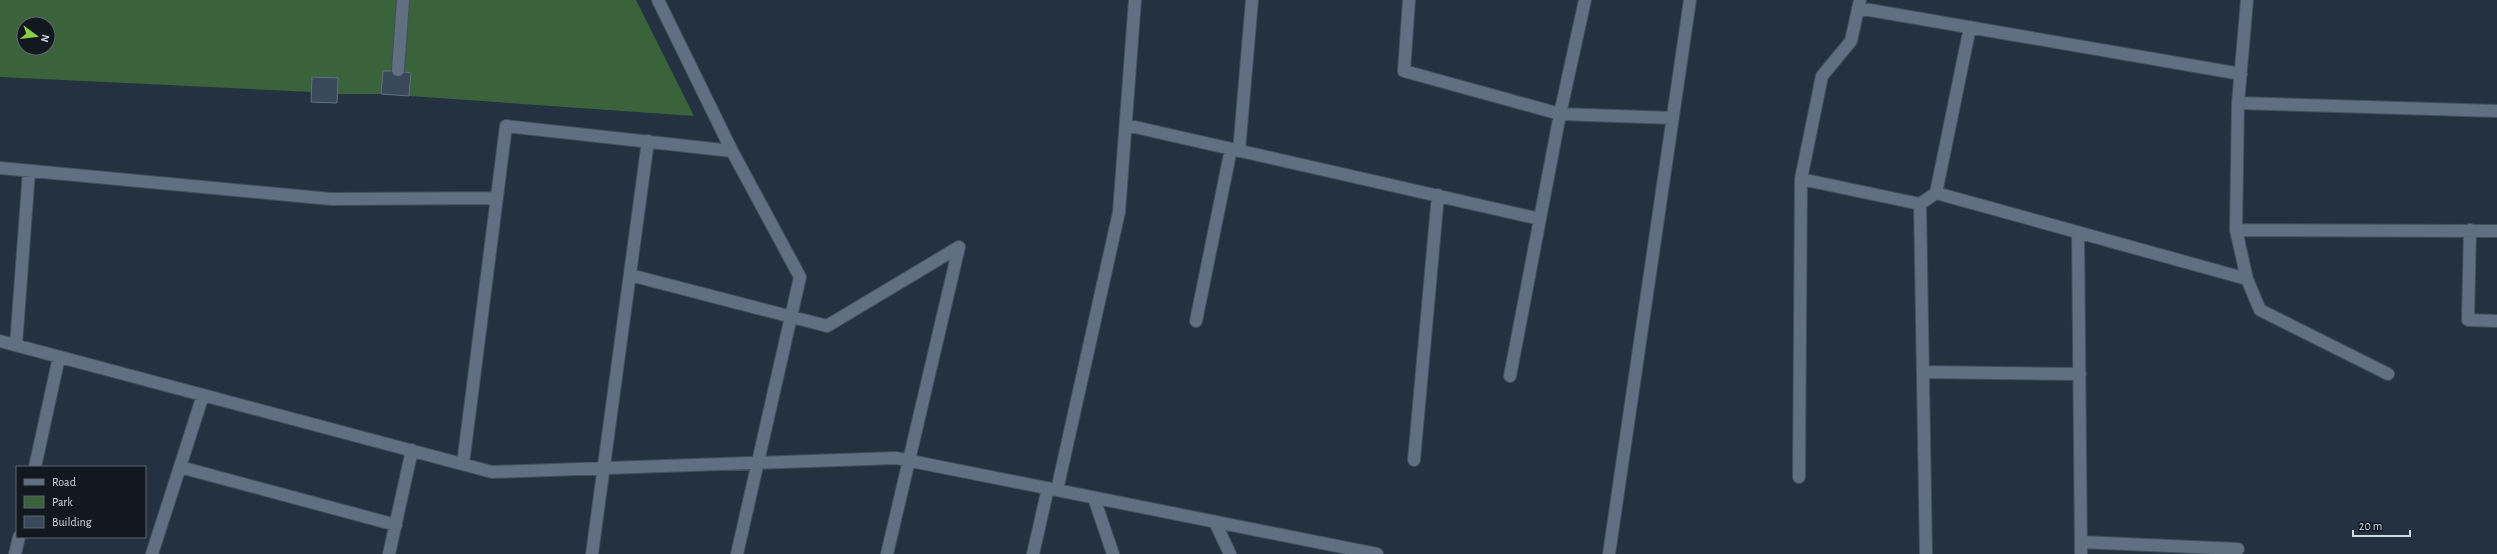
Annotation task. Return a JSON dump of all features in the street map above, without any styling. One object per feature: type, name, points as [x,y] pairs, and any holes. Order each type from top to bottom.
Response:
[{"type":"street","points":[[398,70],[403,0]]},
{"type":"street","points":[[658,0],[732,151],[800,277],[737,554]]},
{"type":"street","points":[[1033,554],[1052,489],[1119,212],[1135,0]]},
{"type":"street","points":[[1196,321],[1235,150],[1252,0]]},
{"type":"street","points":[[1408,0],[1404,71],[1560,114],[1673,118]]},
{"type":"street","points":[[1510,376],[1560,114],[1585,0]]},
{"type":"street","points":[[1609,554],[1690,0]]},
{"type":"street","points":[[2247,0],[2238,104],[2236,230],[2247,280],[2260,310],[2388,374]]},
{"type":"street","points":[[1799,477],[1801,179],[1822,76],[1851,41],[1859,4],[1970,27],[2241,74]]},
{"type":"street","points":[[1801,179],[1920,204],[1936,193],[1970,27]]},
{"type":"street","points":[[2238,104],[2497,111]]},
{"type":"street","points":[[1126,125],[1540,219]]},
{"type":"street","points":[[463,464],[506,126],[732,151]]},
{"type":"street","points":[[592,554],[648,141]]},
{"type":"street","points":[[0,168],[331,199],[497,198]]},
{"type":"street","points":[[16,345],[29,171]]},
{"type":"street","points":[[1936,193],[2247,280]]},
{"type":"street","points":[[1414,460],[1438,196]]},
{"type":"street","points":[[1920,204],[1926,554]]},
{"type":"street","points":[[2236,230],[2497,230]]},
{"type":"street","points":[[2470,230],[2468,320],[2497,321]]},
{"type":"street","points":[[2078,232],[2081,548],[2238,549]]},
{"type":"street","points":[[630,275],[828,326],[959,247],[887,554]]},
{"type":"street","points":[[0,341],[492,472],[896,458],[1376,554]]},
{"type":"street","points":[[35,466],[59,357]]},
{"type":"street","points":[[1923,372],[2080,374]]},
{"type":"street","points":[[152,554],[203,395]]},
{"type":"street","points":[[389,554],[412,450]]},
{"type":"street","points":[[180,467],[396,524]]},
{"type":"street","points":[[1094,498],[1114,554]]},
{"type":"street","points":[[1215,522],[1230,554]]},
{"type":"street","points":[[15,554],[19,538]]},
{"type":"green space","points":[[0,0],[636,0],[694,116],[381,94],[338,94],[337,103],[311,102],[311,92],[0,77]]},
{"type":"building","points":[[383,71],[391,71],[398,77],[405,72],[411,73],[409,96],[381,94]]},
{"type":"building","points":[[312,77],[338,78],[337,103],[311,102]]}]
